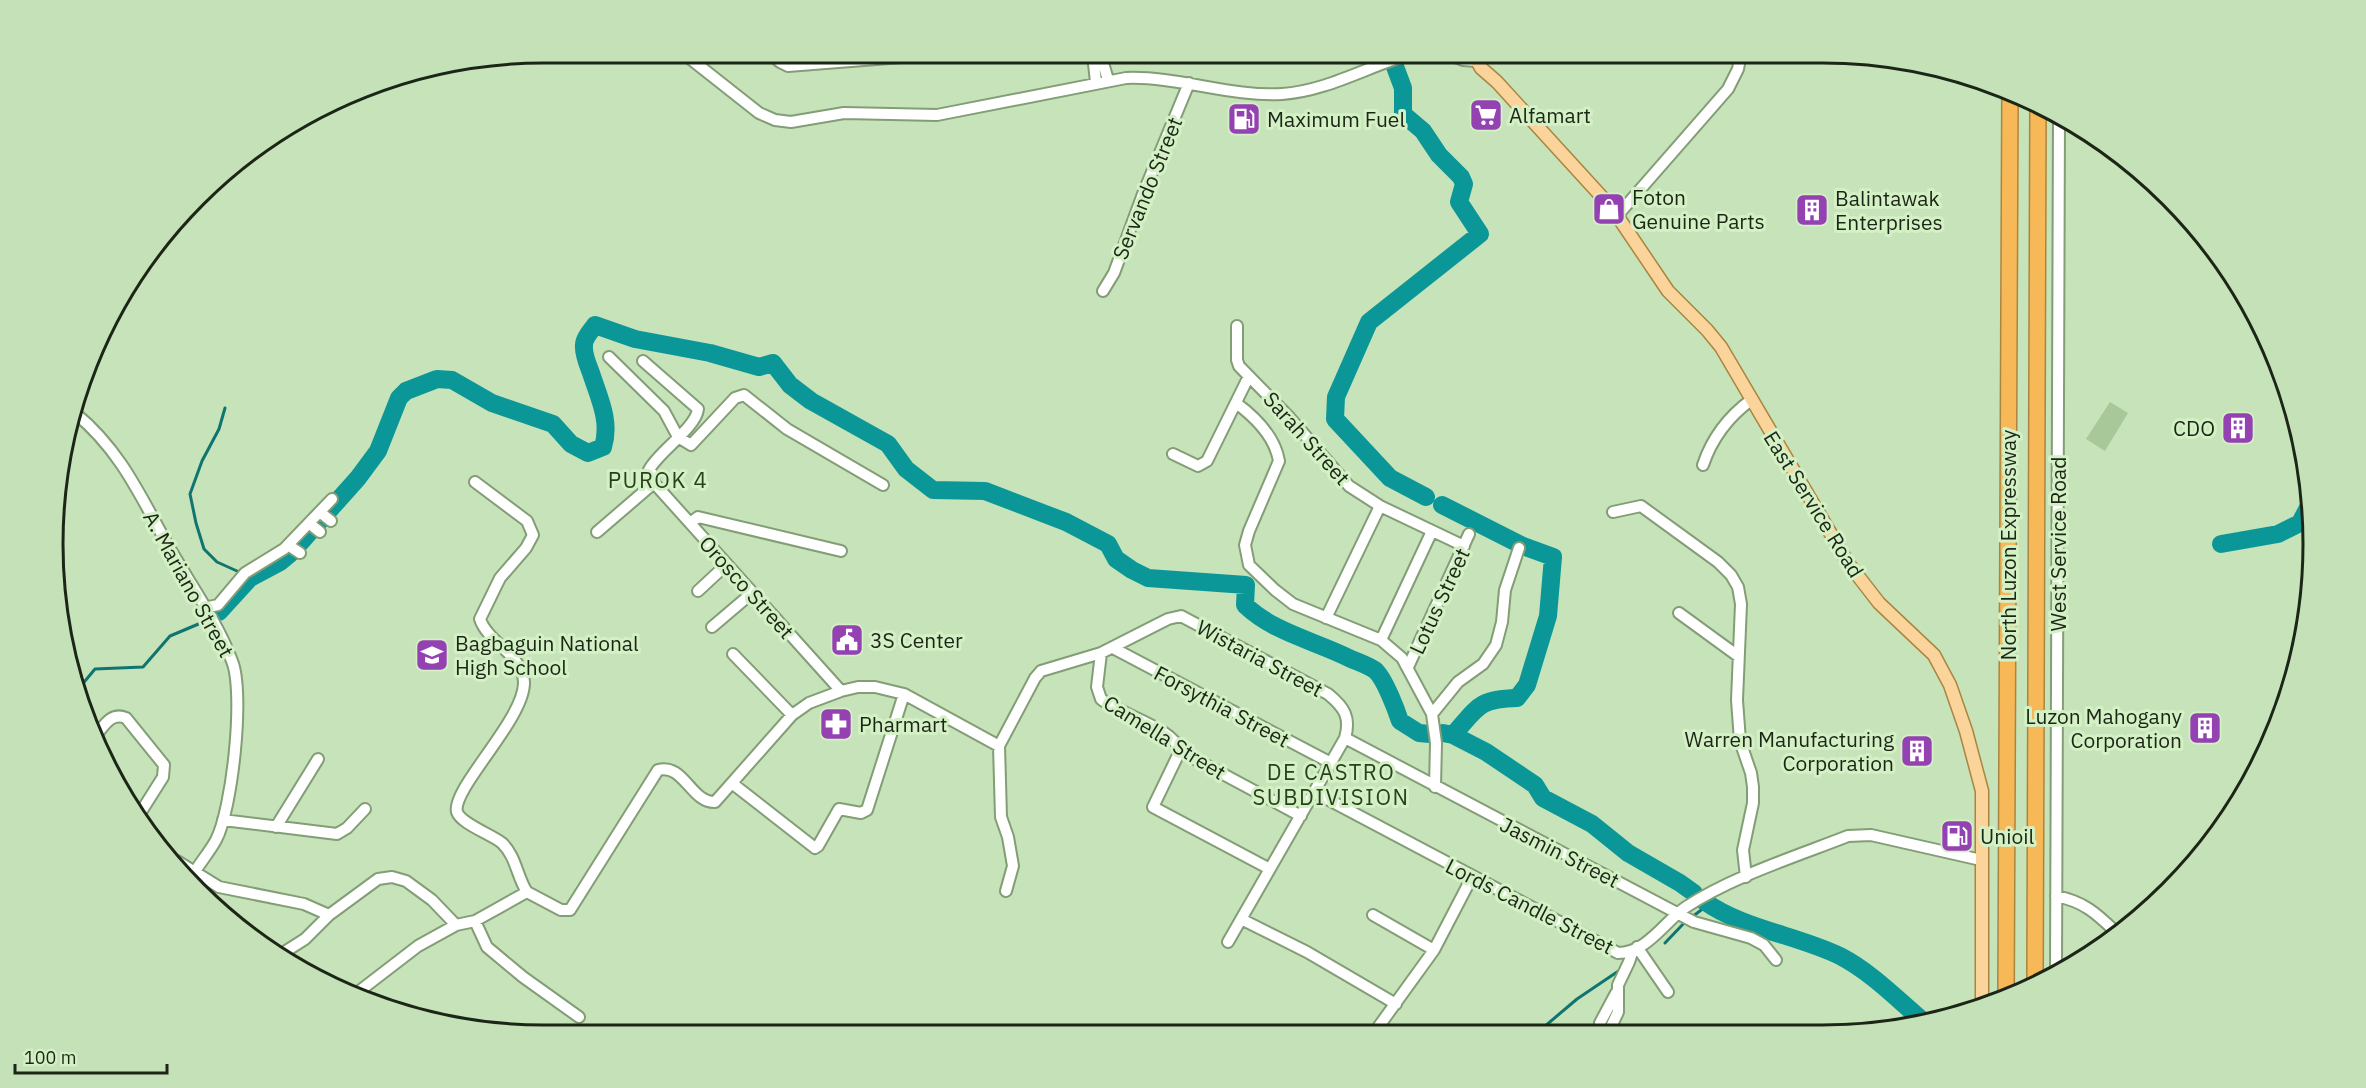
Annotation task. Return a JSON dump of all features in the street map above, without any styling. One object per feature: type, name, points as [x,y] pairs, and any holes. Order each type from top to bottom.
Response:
[{"type":"highway","name":"North Luzon Expressway","points":[[2006,988],[2010,102]]},
{"type":"highway","name":"North Luzon Expressway","points":[[2035,975],[2038,115]]},
{"type":"main road","name":"East Service Road","points":[[1479,63],[1480,68],[1497,82],[1617,216],[1668,291],[1707,330],[1720,347],[1848,563],[1879,603],[1934,655],[1950,685],[1966,731],[1982,791],[1982,997]]},
{"type":"street","points":[[697,63],[759,113],[775,120],[791,122],[844,113],[937,114],[1096,82],[1147,77],[1264,93],[1290,93],[1317,87],[1384,63]]},
{"type":"street","points":[[782,63],[788,66],[819,63]]},
{"type":"street","points":[[1094,63],[1096,82]]},
{"type":"street","points":[[1103,63],[1108,80]]},
{"type":"street","points":[[1617,216],[1728,89],[1739,63]]},
{"type":"street","name":"Servando Street","points":[[1103,291],[1114,273],[1143,194],[1189,84]]},
{"type":"street","name":"West Service Road","points":[[2056,964],[2059,125]]},
{"type":"street","name":"Sarah Street","points":[[1237,326],[1239,366],[1290,418],[1349,486],[1380,506],[1464,546]]},
{"type":"street","points":[[609,357],[664,411],[678,437],[691,444],[735,398],[744,395],[787,429],[882,485]]},
{"type":"street","points":[[597,532],[654,483],[654,476],[649,470],[651,465],[673,445],[697,415],[698,409],[643,361]]},
{"type":"street","name":"Sarah Street","points":[[1173,454],[1198,466],[1207,461],[1249,376]]},
{"type":"street","points":[[1703,465],[1714,438],[1727,421],[1751,400]]},
{"type":"street","points":[[1236,404],[1260,425],[1274,446],[1279,461],[1249,531],[1245,545],[1249,565],[1293,604],[1381,640],[1392,648],[1408,667],[1432,714],[1437,743],[1435,787]]},
{"type":"street","name":"A. Mariano Street","points":[[80,417],[92,427],[122,463],[213,622],[237,676],[236,736],[223,820],[216,839],[193,873]]},
{"type":"street","points":[[475,482],[527,521],[533,535],[526,548],[500,578],[480,619],[483,628],[508,653],[520,671],[524,681],[520,702],[469,782],[458,805],[458,813],[462,819],[501,842],[508,850],[527,892],[561,910],[570,910],[658,770],[674,771],[710,803],[720,798],[792,715],[809,703],[841,691],[875,687],[904,694],[999,746]]},
{"type":"street","name":"Orosco Street","points":[[654,483],[841,691]]},
{"type":"street","points":[[205,610],[218,605],[245,573],[293,548],[326,516],[332,500]]},
{"type":"street","points":[[1326,618],[1380,506]]},
{"type":"street","points":[[1613,512],[1641,506],[1718,562],[1731,575],[1738,587],[1741,604],[1737,700],[1740,741],[1754,788],[1743,850],[1746,877]]},
{"type":"street","points":[[690,523],[698,517],[841,551]]},
{"type":"street","points":[[1381,640],[1432,531]]},
{"type":"street","name":"Lotus Street","points":[[1408,667],[1469,534]]},
{"type":"street","points":[[1432,714],[1458,682],[1483,664],[1496,645],[1503,622],[1505,590],[1519,548]]},
{"type":"street","points":[[698,591],[727,564]]},
{"type":"street","points":[[712,627],[752,593]]},
{"type":"street","points":[[1679,614],[1738,656]]},
{"type":"street","name":"Wistaria Street","points":[[1113,648],[1168,619],[1181,616],[1328,694],[1345,711],[1348,728],[1345,738]]},
{"type":"street","points":[[1006,891],[1013,866],[1008,837],[1001,817],[999,746],[1035,678],[1041,671],[1113,648]]},
{"type":"street","name":"Forsythia Street","points":[[1113,648],[1331,763]]},
{"type":"street","name":"Camella Street","points":[[1101,653],[1097,687],[1101,699],[1167,734],[1179,744],[1180,751],[1301,816]]},
{"type":"street","points":[[733,654],[792,715]]},
{"type":"street","points":[[733,784],[815,848],[839,809],[861,813],[867,810],[904,694]]},
{"type":"street","points":[[101,730],[114,717],[120,715],[126,718],[161,760],[164,771],[160,783],[143,809]]},
{"type":"street","points":[[1228,942],[1345,738]]},
{"type":"street","name":"Jasmin Street","points":[[1345,738],[1694,922],[1750,938],[1764,945],[1776,960]]},
{"type":"street","points":[[1180,751],[1153,807],[1270,869]]},
{"type":"street","points":[[276,827],[318,759]]},
{"type":"street","name":"Lords Candle Street","points":[[1314,792],[1612,951],[1623,953],[1661,931],[1679,914],[1708,893],[1848,836],[1864,834],[1981,861]]},
{"type":"street","points":[[223,820],[337,834],[347,828],[365,809]]},
{"type":"street","points":[[287,950],[305,939],[329,915],[378,879],[392,877],[406,881],[432,900],[456,925]]},
{"type":"street","points":[[1380,1025],[1434,950],[1472,877]]},
{"type":"street","points":[[198,878],[219,887],[304,904],[329,915]]},
{"type":"street","points":[[362,989],[418,945],[456,925],[475,921],[527,892]]},
{"type":"street","points":[[2056,896],[2072,899],[2093,910],[2112,928]]},
{"type":"street","points":[[1373,915],[1434,950]]},
{"type":"street","points":[[1241,919],[1306,952],[1396,1004]]},
{"type":"street","points":[[475,921],[487,947],[523,977],[579,1017]]},
{"type":"street","points":[[1606,1025],[1618,1012],[1617,990],[1635,948],[1668,992]]},
{"type":"green space","points":[[2110,402],[2128,413],[2105,451],[2086,439]]},
{"type":"waterway","points":[[1394,64],[1403,88],[1403,114],[1423,131],[1439,155],[1461,177],[1464,184],[1459,202],[1480,234],[1369,322],[1336,397],[1335,419],[1390,478],[1426,497]]},
{"type":"waterway","points":[[245,576],[250,578],[280,562],[292,552],[358,478],[378,451],[399,398],[406,391],[437,379],[452,380],[492,403],[553,424],[571,444],[588,453],[603,447],[605,419],[584,348],[584,342],[595,325],[635,339],[710,353],[759,367],[773,363],[790,385],[811,401],[888,444],[906,469],[933,490],[985,491],[1066,522],[1108,544],[1116,559],[1148,578],[1246,585],[1245,605],[1256,615],[1282,630],[1376,671],[1393,702],[1400,721],[1419,733],[1430,734]]},
{"type":"waterway","points":[[225,408],[219,429],[202,461],[190,494],[204,549],[217,562],[237,571]]},
{"type":"waterway","points":[[1442,505],[1523,546],[1553,557],[1548,616],[1527,685],[1517,698],[1494,700],[1480,706],[1453,735]]},
{"type":"waterway","points":[[2221,544],[2278,534],[2300,523],[2302,519]]},
{"type":"waterway","points":[[219,612],[250,578]]},
{"type":"waterway","points":[[84,683],[95,669],[143,667],[170,636],[208,620]]},
{"type":"waterway","points":[[1443,733],[1453,735],[1486,752],[1535,785],[1543,798],[1592,824],[1628,853],[1694,893]]},
{"type":"waterway","points":[[1704,901],[1719,911],[1753,925],[1840,956],[1873,978],[1917,1016]]},
{"type":"waterway","points":[[1692,917],[1709,904]]},
{"type":"waterway","points":[[1665,943],[1686,921]]},
{"type":"waterway","points":[[1546,1025],[1577,999],[1620,970]]},
{"type":"place","name":"Alfamart","points":[[1486,115]]},
{"type":"place","name":"Maximum Fuel","points":[[1244,119]]},
{"type":"place","name":"Foton Genuine Parts","points":[[1609,209]]},
{"type":"place","name":"Balintawak Enterprises","points":[[1812,210]]},
{"type":"place","name":"CDO","points":[[2238,428]]},
{"type":"place","name":"3S Center","points":[[847,640]]},
{"type":"place","name":"Bagbaguin National High School","points":[[432,655]]},
{"type":"place","name":"Pharmart","points":[[836,724]]},
{"type":"place","name":"Luzon Mahogany Corporation","points":[[2205,728]]},
{"type":"place","name":"Warren Manufacturing Corporation","points":[[1917,751]]},
{"type":"place","name":"Unioil","points":[[1957,836]]},
{"type":"district","name":"PUROK 4","points":[[658,479]]},
{"type":"district","name":"DE CASTRO SUBDIVISION","points":[[1331,784]]}]
